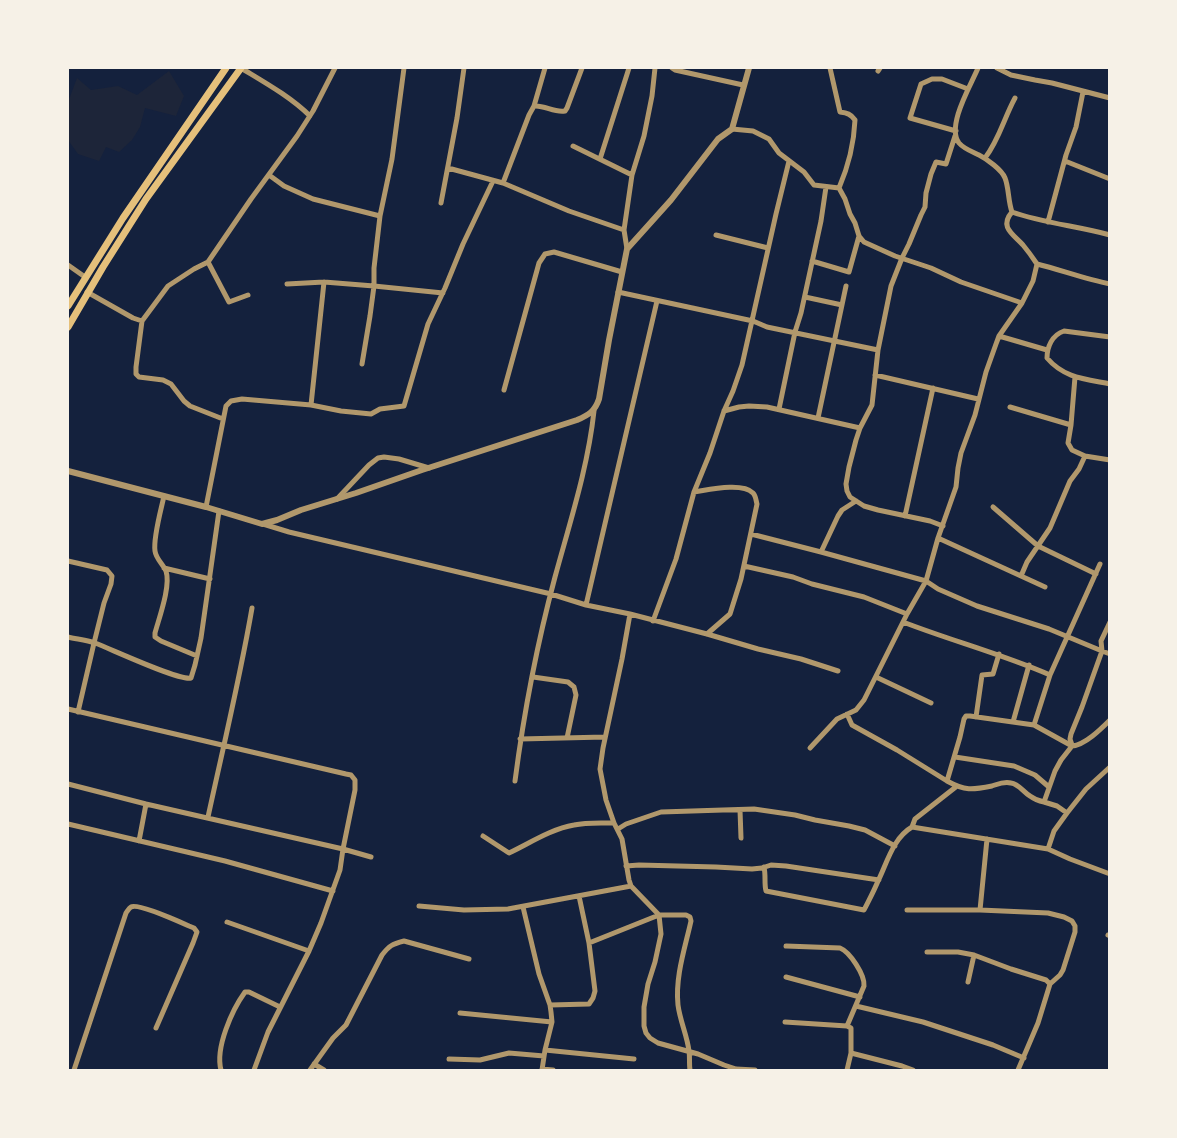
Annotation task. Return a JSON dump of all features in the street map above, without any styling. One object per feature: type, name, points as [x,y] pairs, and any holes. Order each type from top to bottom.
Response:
[{"type":"main road","points":[[68,306],[85,276],[222,68]]},
{"type":"main road","points":[[68,327],[87,292],[146,199],[241,68]]},
{"type":"street","points":[[241,68],[278,91],[310,116]]},
{"type":"street","points":[[223,419],[190,406],[171,384],[163,380],[139,377],[136,374],[142,321],[168,286],[208,262],[297,136],[336,68]]},
{"type":"street","points":[[362,364],[374,286],[374,268],[380,216],[392,159],[404,68]]},
{"type":"street","points":[[441,204],[464,68]]},
{"type":"street","points":[[503,183],[534,106],[545,68]]},
{"type":"street","points":[[534,106],[541,106],[558,112],[565,111],[582,68]]},
{"type":"street","points":[[600,159],[629,68]]},
{"type":"street","points":[[515,781],[520,739],[532,677],[551,594],[579,490],[594,411],[599,399],[608,340],[626,249],[624,230],[632,176],[644,136],[655,68]]},
{"type":"street","points":[[672,68],[743,85]]},
{"type":"street","points":[[626,249],[671,200],[718,139],[732,129],[749,68]]},
{"type":"street","points":[[830,68],[840,112],[851,115],[855,120],[848,160],[840,188],[859,236],[864,242],[902,258],[932,268],[961,282],[1022,303]]},
{"type":"street","points":[[943,526],[930,521],[864,506],[850,497],[846,484],[860,428],[872,406],[878,350],[892,286],[925,206],[926,193],[936,162],[946,164],[956,134],[956,125],[961,107],[978,68]]},
{"type":"street","points":[[996,68],[1011,74],[1110,98]]},
{"type":"street","points":[[968,89],[942,80],[932,80],[921,84],[910,118],[956,134],[960,144],[985,158],[1004,176],[1012,212]]},
{"type":"street","points":[[1048,222],[1076,127],[1083,92]]},
{"type":"street","points":[[985,158],[991,150],[1015,98]]},
{"type":"street","points":[[732,129],[753,132],[768,139],[779,152],[804,172],[814,185],[840,188]]},
{"type":"street","points":[[573,146],[632,176]]},
{"type":"street","points":[[653,621],[676,558],[694,492],[742,365],[789,161]]},
{"type":"street","points":[[1065,161],[1110,179]]},
{"type":"street","points":[[448,168],[503,183],[569,211],[624,230]]},
{"type":"street","points":[[269,175],[284,186],[313,199],[380,216]]},
{"type":"street","points":[[206,507],[223,419],[228,403],[242,399],[310,405],[370,414],[380,409],[404,406],[428,324],[443,293],[462,244],[493,180]]},
{"type":"street","points":[[779,409],[795,332],[805,297],[826,187]]},
{"type":"street","points":[[1012,212],[1028,218],[1110,235]]},
{"type":"street","points":[[1012,212],[1008,216],[1009,232],[1023,245],[1037,264],[1110,284]]},
{"type":"street","points":[[716,235],[768,248]]},
{"type":"street","points":[[812,261],[849,272],[859,236]]},
{"type":"street","points":[[504,390],[538,263],[545,254],[554,252],[622,272]]},
{"type":"street","points":[[208,262],[229,302],[248,294]]},
{"type":"street","points":[[810,748],[837,719],[856,710],[864,700],[907,614],[926,581],[938,538],[956,486],[961,453],[975,415],[978,399],[999,336],[1022,303],[1033,281],[1037,264]]},
{"type":"street","points":[[68,266],[85,276]]},
{"type":"street","points":[[287,284],[324,282],[443,293]]},
{"type":"street","points":[[310,405],[324,282]]},
{"type":"street","points":[[818,418],[846,286]]},
{"type":"street","points":[[87,292],[133,318],[142,321]]},
{"type":"street","points":[[618,292],[753,320],[767,327],[878,350]]},
{"type":"street","points":[[805,297],[842,305]]},
{"type":"street","points":[[586,605],[657,301]]},
{"type":"street","points":[[1110,337],[1064,331],[1057,333],[1047,350],[1047,358],[1062,372],[1075,377],[1110,384]]},
{"type":"street","points":[[999,336],[1047,350]]},
{"type":"street","points":[[875,375],[978,399]]},
{"type":"street","points":[[1075,377],[1068,443],[1072,450],[1085,456],[1110,460]]},
{"type":"street","points":[[906,516],[932,388]]},
{"type":"street","points":[[724,412],[739,407],[767,406],[860,428]]},
{"type":"street","points":[[1010,406],[1071,425]]},
{"type":"street","points":[[262,524],[577,420],[588,416],[594,411]]},
{"type":"street","points":[[1021,576],[1027,562],[1050,528],[1070,482],[1085,456]]},
{"type":"street","points":[[337,499],[378,458],[399,459],[429,468]]},
{"type":"street","points":[[68,471],[206,507],[299,534],[551,594],[586,605],[630,614],[801,659],[838,671]]},
{"type":"street","points":[[694,492],[735,487],[753,493],[757,504],[741,579],[730,614],[707,634]]},
{"type":"street","points":[[164,496],[155,546],[157,557],[164,568],[167,581],[155,636],[160,641],[197,656]]},
{"type":"street","points":[[822,552],[842,510],[856,501]]},
{"type":"street","points":[[993,507],[1038,546],[1096,574]]},
{"type":"street","points":[[68,637],[94,643],[187,679],[192,677],[210,579],[219,511]]},
{"type":"street","points":[[750,534],[926,581],[938,590],[977,606],[1049,629],[1110,654]]},
{"type":"street","points":[[938,538],[1046,587]]},
{"type":"street","points":[[68,561],[99,567],[107,570],[112,576],[78,712]]},
{"type":"street","points":[[1034,725],[1050,675],[1100,564]]},
{"type":"street","points":[[744,566],[793,577],[812,584],[864,597],[907,614]]},
{"type":"street","points":[[164,568],[210,579]]},
{"type":"street","points":[[208,817],[238,682],[252,608]]},
{"type":"street","points":[[630,614],[600,769],[606,800],[622,839],[629,880],[632,886],[659,916],[661,934],[648,984],[644,1007],[644,1026],[650,1038],[666,1046],[698,1054],[730,1067],[755,1070]]},
{"type":"street","points":[[903,622],[973,647],[999,654],[1050,675]]},
{"type":"street","points":[[1072,746],[1071,734],[1102,651],[1101,641],[1110,622]]},
{"type":"street","points":[[976,717],[982,675],[993,674],[999,654]]},
{"type":"street","points":[[1013,722],[1028,665]]},
{"type":"street","points":[[532,677],[568,682],[574,687],[576,695],[567,738]]},
{"type":"street","points":[[876,678],[932,703]]},
{"type":"street","points":[[68,710],[353,777],[355,790],[340,870],[321,923],[268,1032],[254,1070]]},
{"type":"street","points":[[847,714],[852,725],[956,786],[972,789],[1011,782],[1038,801],[1057,806],[1067,813]]},
{"type":"street","points":[[947,781],[966,716],[1034,725],[1072,746],[1078,745],[1092,736],[1110,720]]},
{"type":"street","points":[[520,739],[605,737]]},
{"type":"street","points":[[1044,802],[1055,771],[1072,746]]},
{"type":"street","points":[[954,757],[1014,766],[1035,775],[1048,787]]},
{"type":"street","points":[[1048,849],[1054,830],[1086,789],[1110,767]]},
{"type":"street","points":[[68,784],[371,857]]},
{"type":"street","points":[[764,867],[766,891],[864,910],[889,854],[904,832],[912,827],[915,819],[956,786]]},
{"type":"street","points":[[139,841],[146,804]]},
{"type":"street","points":[[740,810],[741,838]]},
{"type":"street","points":[[618,829],[626,824],[661,812],[754,810],[787,814],[849,826],[864,830],[895,846]]},
{"type":"street","points":[[483,836],[509,853],[567,826],[614,823]]},
{"type":"street","points":[[68,824],[225,861],[333,890]]},
{"type":"street","points":[[912,827],[1048,849],[1070,860],[1110,874]]},
{"type":"street","points":[[980,910],[987,839]]},
{"type":"street","points":[[626,866],[752,869],[770,865],[879,880]]},
{"type":"street","points":[[419,906],[464,910],[508,909],[632,886]]},
{"type":"street","points":[[550,1005],[589,1004],[595,991],[590,942],[579,896]]},
{"type":"street","points":[[74,1070],[126,913],[134,906],[145,908],[194,928],[197,932],[156,1028]]},
{"type":"street","points":[[523,907],[539,974],[550,1005],[552,1022],[544,1053],[542,1070],[553,1070]]},
{"type":"street","points":[[907,910],[980,910],[1048,913],[1072,921],[1075,926],[1074,932],[1063,970],[1050,984],[1038,1023],[1018,1070]]},
{"type":"street","points":[[590,942],[659,916],[686,915],[690,917],[691,921],[681,963],[678,1004],[689,1052],[690,1070]]},
{"type":"street","points":[[227,922],[308,951]]},
{"type":"street","points":[[310,1070],[333,1038],[346,1024],[382,955],[389,946],[404,941],[468,959]]},
{"type":"street","points":[[786,946],[840,948],[848,954],[862,976],[864,986],[847,1026]]},
{"type":"street","points":[[927,952],[958,952],[974,955],[1046,980],[1050,984]]},
{"type":"street","points":[[968,982],[974,955]]},
{"type":"street","points":[[786,977],[860,996]]},
{"type":"street","points":[[221,1070],[220,1057],[224,1035],[230,1019],[245,992],[249,992],[280,1007]]},
{"type":"street","points":[[856,1006],[923,1022],[993,1045],[1024,1058]]},
{"type":"street","points":[[460,1013],[552,1022]]},
{"type":"street","points":[[785,1022],[847,1026],[851,1028],[851,1053],[847,1070]]},
{"type":"street","points":[[448,1058],[480,1060],[509,1053],[544,1053],[634,1059]]},
{"type":"street","points":[[851,1053],[914,1070]]},
{"type":"street","points":[[314,1064],[324,1070]]},
{"type":"shaded area","points":[[169,71],[184,96],[176,116],[145,108],[140,127],[132,140],[119,152],[106,147],[99,161],[78,154],[68,140],[68,102],[77,78],[91,90],[118,86],[137,95]]}]
